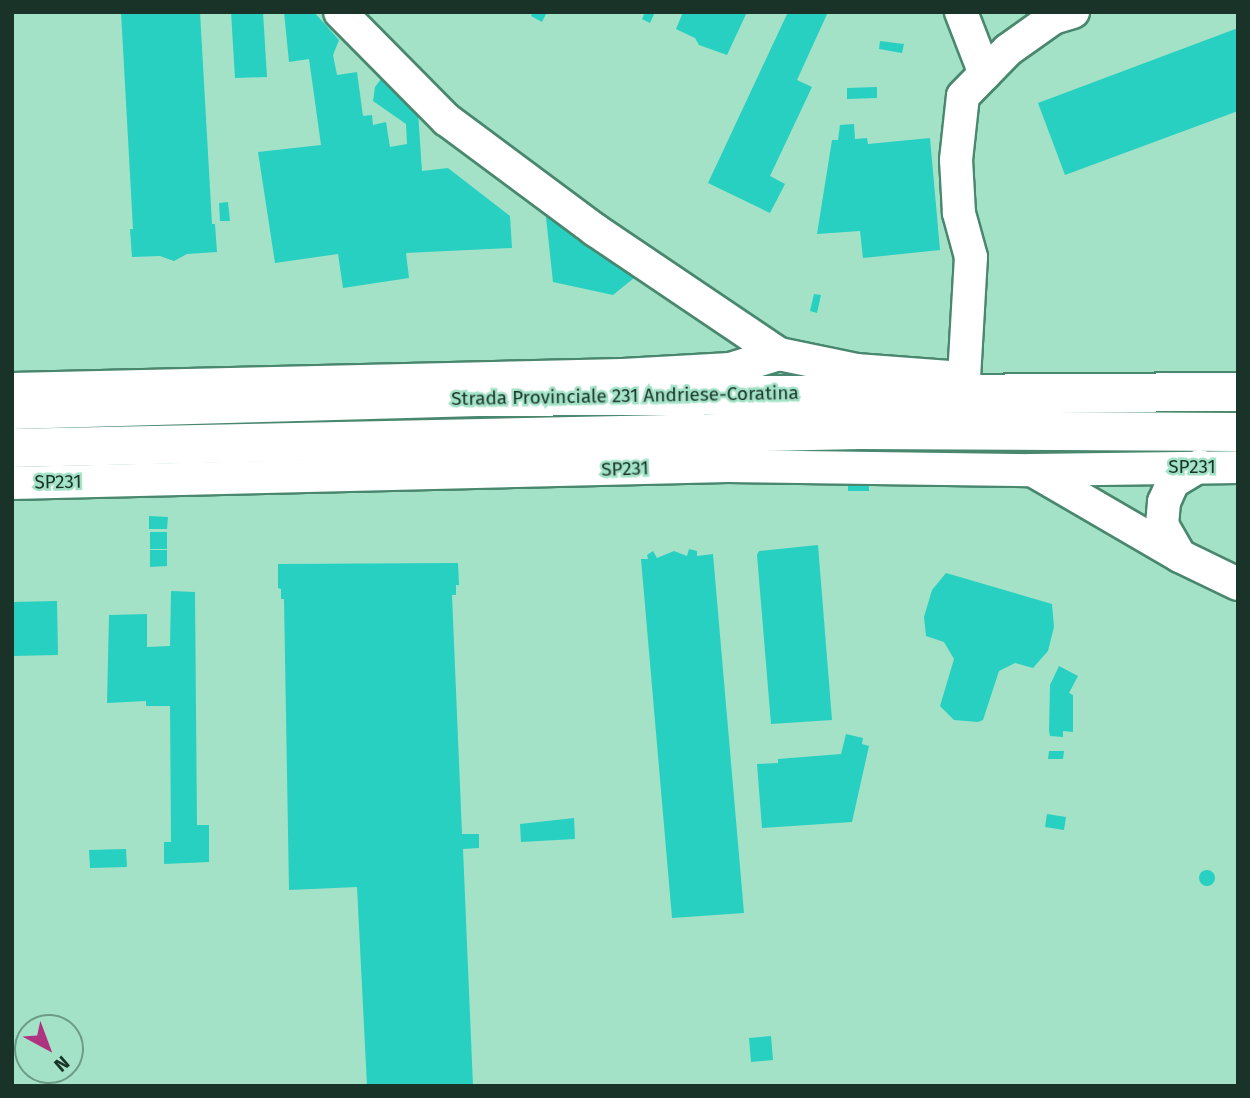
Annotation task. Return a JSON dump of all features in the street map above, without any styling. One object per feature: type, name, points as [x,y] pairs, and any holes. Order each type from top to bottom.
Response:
[{"type":"highway","name":"Strada Provinciale 231 Andriese-Coratina","points":[[12,410],[478,397],[1238,392]]},
{"type":"highway","name":"Strada Provinciale 231 Andriese-Coratina","points":[[12,448],[846,431],[1238,432]]},
{"type":"street","points":[[340,12],[447,120],[595,230],[779,354],[856,370],[964,378],[1068,390],[1133,392]]},
{"type":"street","points":[[961,12],[985,74]]},
{"type":"street","points":[[964,378],[971,257],[959,213],[957,160],[963,96],[1008,50],[1053,18],[1073,12]]},
{"type":"street","points":[[12,389],[623,375],[730,369],[779,354]]},
{"type":"street","name":"SP231","points":[[12,483],[728,466],[1032,470],[1238,467]]},
{"type":"street","points":[[1180,555],[1162,525],[1164,502],[1173,482],[1200,466]]},
{"type":"street","points":[[1032,470],[1180,555],[1238,584]]},
{"type":"building","points":[[121,12],[200,12],[212,224],[215,224],[217,252],[187,254],[174,261],[160,256],[132,257],[130,229],[133,229]]},
{"type":"building","points":[[231,12],[263,12],[267,77],[235,78]]},
{"type":"building","points":[[284,12],[314,12],[339,40],[333,55],[337,75],[357,72],[363,116],[372,115],[373,125],[386,122],[390,147],[407,144],[406,124],[373,101],[375,87],[381,79],[418,112],[422,171],[448,168],[510,216],[512,248],[406,253],[409,278],[343,288],[338,254],[275,263],[258,152],[321,145],[309,59],[289,62]]},
{"type":"building","points":[[533,12],[547,12],[542,22],[531,16]]},
{"type":"building","points":[[645,12],[655,12],[650,23],[642,19]]},
{"type":"building","points":[[683,12],[747,12],[727,55],[699,45],[695,38],[676,29]]},
{"type":"building","points":[[788,12],[828,12],[797,80],[812,87],[770,176],[785,184],[770,213],[708,183]]},
{"type":"building","points":[[1238,28],[1238,111],[1065,175],[1038,103]]},
{"type":"building","points":[[880,41],[904,44],[902,53],[879,49]]},
{"type":"building","points":[[877,87],[877,98],[847,99],[847,88]]},
{"type":"building","points":[[854,124],[855,139],[867,138],[868,144],[930,138],[940,250],[863,258],[860,231],[817,234],[832,140],[838,140],[840,125]]},
{"type":"building","points":[[228,202],[230,221],[220,221],[219,203]]},
{"type":"building","points":[[545,208],[634,278],[613,295],[553,282]]},
{"type":"building","points":[[814,294],[821,295],[817,313],[810,311]]},
{"type":"building","points":[[848,481],[869,481],[869,491],[848,491]]},
{"type":"building","points":[[149,516],[168,517],[167,529],[149,529]]},
{"type":"building","points":[[150,532],[167,532],[167,549],[150,549]]},
{"type":"building","points":[[818,545],[832,720],[771,724],[757,555],[759,551]]},
{"type":"building","points":[[689,549],[697,551],[697,556],[713,554],[744,913],[672,918],[641,559],[648,559],[647,555],[653,551],[657,558],[674,551],[687,556]]},
{"type":"building","points":[[150,550],[167,550],[167,566],[150,567]]},
{"type":"building","points":[[458,563],[459,585],[456,585],[456,595],[452,595],[462,834],[479,834],[479,848],[463,849],[473,1086],[367,1086],[357,887],[289,890],[284,599],[281,599],[281,589],[278,588],[278,564]]},
{"type":"building","points":[[946,573],[1052,604],[1054,627],[1048,651],[1033,668],[1015,663],[999,671],[983,720],[978,722],[954,720],[940,706],[954,659],[944,642],[926,636],[924,617],[932,590]]},
{"type":"building","points":[[171,591],[195,592],[197,825],[209,825],[209,862],[164,864],[164,842],[171,842],[170,706],[146,706],[146,701],[107,703],[109,615],[147,614],[147,647],[170,646]]},
{"type":"building","points":[[57,601],[58,655],[12,656],[12,602]]},
{"type":"building","points":[[1059,666],[1078,676],[1069,693],[1073,695],[1073,732],[1063,731],[1063,737],[1050,736],[1049,730],[1050,685]]},
{"type":"building","points":[[846,734],[863,738],[862,744],[869,746],[852,822],[762,828],[757,764],[778,763],[778,759],[841,754]]},
{"type":"building","points":[[1049,751],[1064,751],[1063,759],[1048,759]]},
{"type":"building","points":[[1047,814],[1066,817],[1064,830],[1045,827]]},
{"type":"building","points":[[574,818],[575,839],[521,842],[520,824]]},
{"type":"building","points":[[126,849],[127,867],[90,868],[89,850]]},
{"type":"building","points":[[1207,870],[1213,872],[1213,884],[1207,886],[1201,884],[1199,878],[1201,872]]},
{"type":"building","points":[[771,1036],[773,1060],[751,1062],[749,1038]]}]
